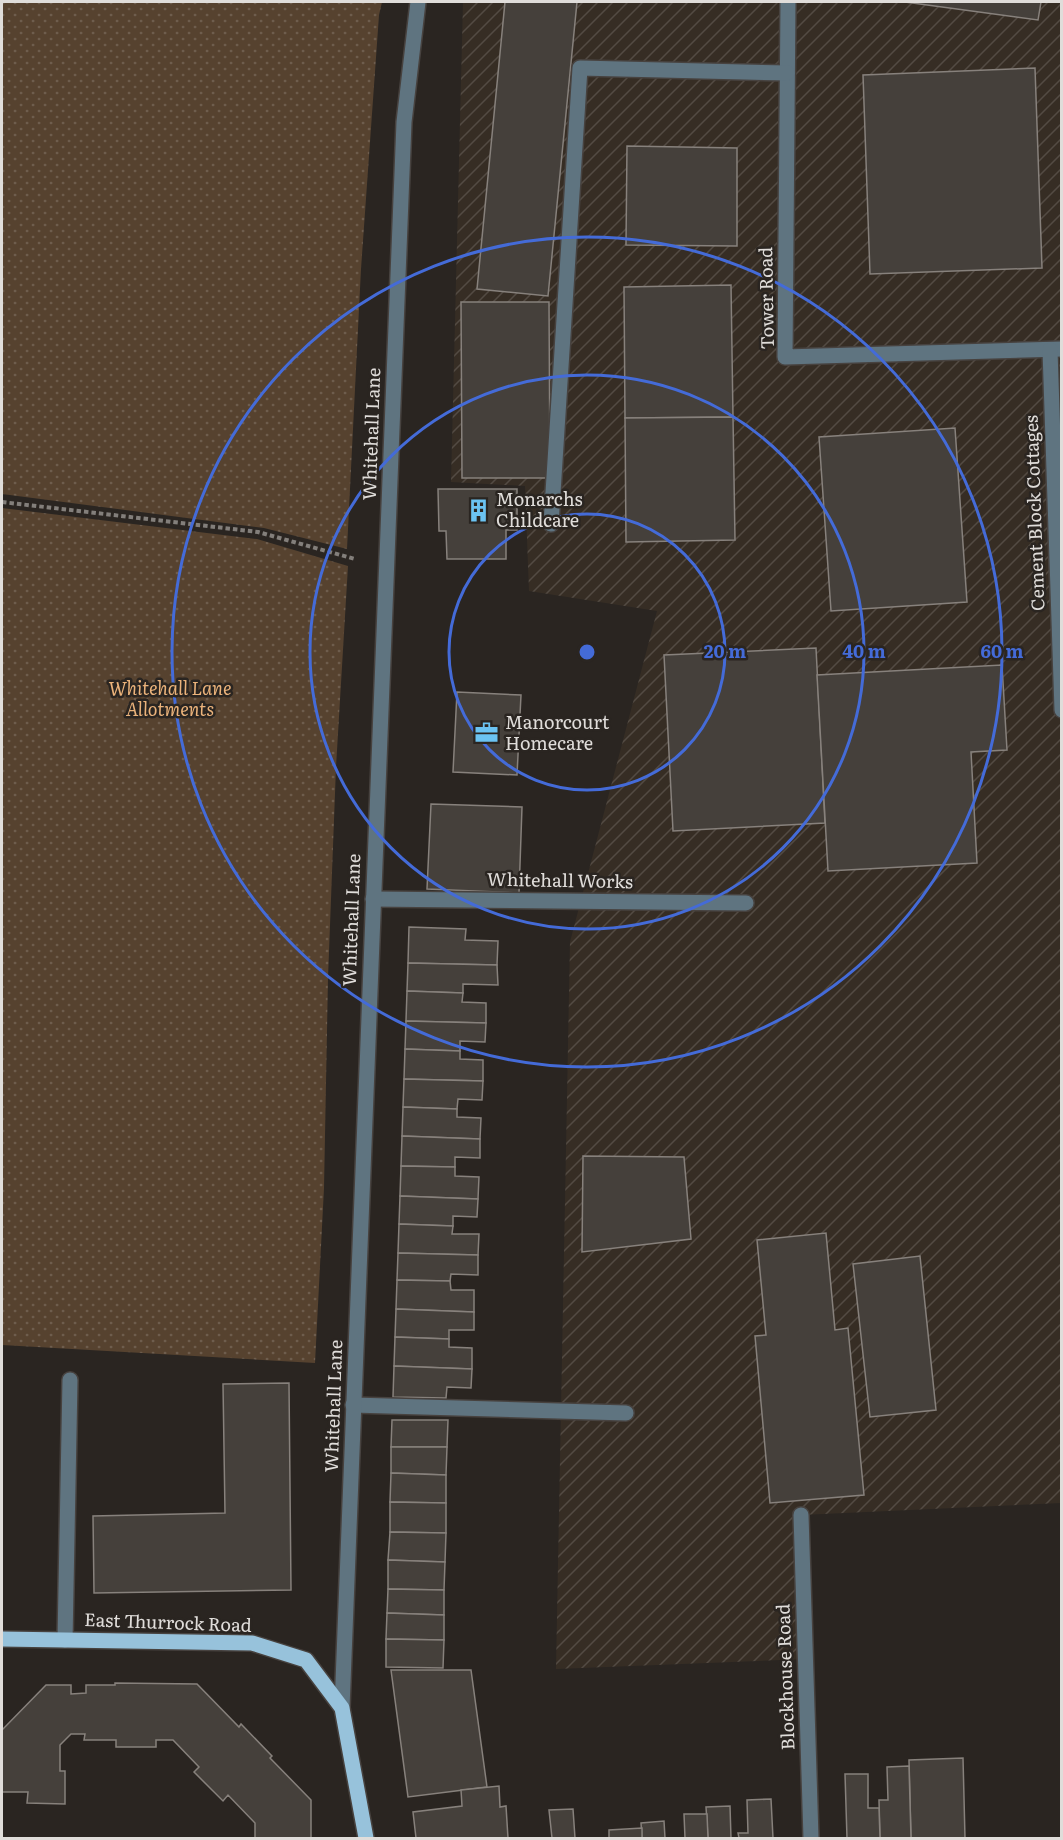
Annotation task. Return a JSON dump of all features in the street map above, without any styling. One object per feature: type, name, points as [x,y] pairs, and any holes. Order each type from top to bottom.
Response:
[{"type":"main road","name":"East Thurrock Road","points":[[2,1639],[252,1643],[306,1660],[342,1708]]},
{"type":"main road","name":"Whitehall Lane","points":[[342,1708],[366,1839]]},
{"type":"street","name":"Whitehall Lane","points":[[342,1708],[404,122],[418,2]]},
{"type":"street","name":"Tower Road","points":[[788,2],[785,357],[1056,350]]},
{"type":"street","points":[[551,524],[580,68],[787,73]]},
{"type":"street","name":"Cement Block Cottages","points":[[1056,350],[1062,710]]},
{"type":"street","name":"Whitehall Works","points":[[373,899],[746,903]]},
{"type":"street","points":[[65,1640],[70,1380]]},
{"type":"street","points":[[353,1405],[626,1413]]},
{"type":"street","name":"Blockhouse Road","points":[[801,1515],[811,1839]]},
{"type":"path","points":[[2,502],[258,532],[349,558],[386,562]]},
{"type":"shaded area","points":[[463,2],[1061,2],[1061,1503],[801,1515],[805,1659],[556,1669],[570,942],[657,611],[529,591],[525,486],[451,482]]},
{"type":"green space","points":[[2,2],[382,2],[379,15],[361,269],[347,549],[264,528],[2,494]]},
{"type":"green space","name":"Whitehall Lane Allotments","points":[[2,508],[257,539],[348,566],[336,767],[328,978],[324,1188],[315,1363],[2,1345]]},
{"type":"building","points":[[505,2],[577,2],[548,296],[477,289]]},
{"type":"building","points":[[905,2],[1041,2],[1038,20]]},
{"type":"building","points":[[1035,68],[1042,268],[870,274],[863,75]]},
{"type":"building","points":[[627,146],[737,148],[737,246],[626,245]]},
{"type":"building","points":[[731,285],[733,417],[625,418],[624,287]]},
{"type":"building","points":[[461,302],[549,302],[550,478],[462,478]]},
{"type":"building","points":[[733,417],[735,540],[626,542],[625,418]]},
{"type":"building","points":[[955,428],[967,602],[831,611],[819,437]]},
{"type":"building","name":"Monarchs Childcare","points":[[438,489],[517,489],[517,530],[506,530],[506,559],[447,559],[446,531],[439,531]]},
{"type":"building","points":[[816,648],[825,823],[673,831],[664,655]]},
{"type":"building","points":[[1002,665],[1007,750],[971,752],[977,863],[828,871],[817,675]]},
{"type":"building","name":"Manorcourt Homecare","points":[[457,692],[521,695],[517,775],[453,772]]},
{"type":"building","points":[[431,804],[522,807],[519,893],[427,889]]},
{"type":"building","points":[[409,927],[466,929],[465,940],[498,941],[497,965],[408,963]]},
{"type":"building","points":[[408,963],[497,965],[498,985],[463,984],[463,993],[407,991]]},
{"type":"building","points":[[407,991],[463,993],[462,1002],[486,1003],[486,1023],[406,1021]]},
{"type":"building","points":[[406,1021],[486,1023],[485,1042],[460,1041],[460,1051],[405,1049]]},
{"type":"building","points":[[405,1049],[460,1051],[460,1059],[483,1060],[483,1081],[404,1079]]},
{"type":"building","points":[[404,1079],[483,1081],[482,1100],[458,1099],[457,1109],[403,1107]]},
{"type":"building","points":[[403,1107],[457,1109],[457,1117],[481,1118],[480,1139],[402,1136]]},
{"type":"building","points":[[402,1136],[480,1139],[480,1158],[455,1157],[455,1167],[401,1166]]},
{"type":"building","points":[[583,1156],[684,1157],[691,1239],[582,1252]]},
{"type":"building","points":[[401,1166],[455,1167],[455,1176],[479,1177],[478,1199],[400,1196]]},
{"type":"building","points":[[400,1196],[478,1199],[477,1217],[453,1216],[453,1226],[399,1224]]},
{"type":"building","points":[[399,1224],[453,1226],[452,1234],[479,1234],[478,1255],[398,1253]]},
{"type":"building","points":[[826,1233],[835,1330],[848,1328],[864,1495],[770,1503],[755,1336],[766,1335],[757,1240]]},
{"type":"building","points":[[398,1253],[478,1255],[478,1275],[451,1274],[450,1281],[397,1280]]},
{"type":"building","points":[[920,1256],[936,1410],[870,1417],[853,1264]]},
{"type":"building","points":[[397,1280],[450,1281],[451,1290],[474,1290],[474,1312],[396,1309]]},
{"type":"building","points":[[396,1309],[474,1312],[474,1330],[449,1330],[449,1339],[395,1337]]},
{"type":"building","points":[[395,1337],[449,1339],[449,1347],[472,1348],[472,1369],[394,1366]]},
{"type":"building","points":[[394,1366],[472,1369],[471,1388],[447,1387],[446,1398],[393,1397]]},
{"type":"building","points":[[289,1383],[291,1590],[94,1593],[93,1516],[225,1513],[223,1384]]},
{"type":"building","points":[[392,1420],[448,1420],[447,1447],[391,1447]]},
{"type":"building","points":[[391,1447],[447,1447],[446,1475],[391,1473]]},
{"type":"building","points":[[391,1473],[446,1475],[446,1503],[390,1502]]},
{"type":"building","points":[[390,1502],[446,1503],[446,1533],[390,1532]]},
{"type":"building","points":[[390,1532],[446,1533],[445,1562],[388,1560]]},
{"type":"building","points":[[388,1560],[445,1562],[444,1590],[388,1589]]},
{"type":"building","points":[[388,1589],[444,1590],[444,1615],[387,1613]]},
{"type":"building","points":[[387,1613],[444,1615],[444,1640],[386,1639]]},
{"type":"building","points":[[386,1639],[444,1640],[443,1668],[386,1667]]},
{"type":"building","points":[[391,1670],[471,1670],[487,1787],[408,1797]]},
{"type":"building","points":[[115,1683],[197,1684],[239,1727],[241,1724],[311,1800],[311,1838],[255,1838],[255,1823],[228,1795],[223,1801],[194,1772],[199,1767],[173,1740],[156,1740],[156,1747],[116,1747],[116,1740],[84,1740],[85,1734],[71,1734],[60,1745],[60,1771],[65,1771],[65,1804],[27,1803],[28,1792],[2,1792],[2,1730],[46,1685],[71,1685],[71,1694],[86,1693],[86,1685],[115,1685]]},
{"type":"building","points":[[963,1758],[965,1838],[911,1838],[909,1760]]},
{"type":"building","points":[[909,1766],[911,1838],[880,1838],[879,1800],[888,1800],[887,1767]]},
{"type":"building","points":[[845,1774],[868,1774],[868,1808],[879,1808],[880,1838],[847,1838]]},
{"type":"building","points":[[499,1786],[500,1807],[506,1806],[508,1838],[416,1838],[413,1812],[462,1806],[461,1790]]},
{"type":"building","points":[[771,1799],[773,1838],[739,1838],[738,1833],[748,1833],[747,1800]]},
{"type":"building","points":[[730,1806],[731,1838],[708,1838],[706,1807]]},
{"type":"building","points":[[573,1809],[575,1838],[552,1838],[549,1810]]},
{"type":"building","points":[[684,1814],[707,1814],[708,1838],[685,1838]]},
{"type":"building","points":[[664,1821],[665,1838],[642,1838],[641,1823]]},
{"type":"building","points":[[642,1828],[642,1838],[609,1838],[609,1830]]},
{"type":"place","name":"Monarchs Childcare","points":[[478,510]]},
{"type":"place","name":"Manorcourt Homecare","points":[[487,733]]}]
